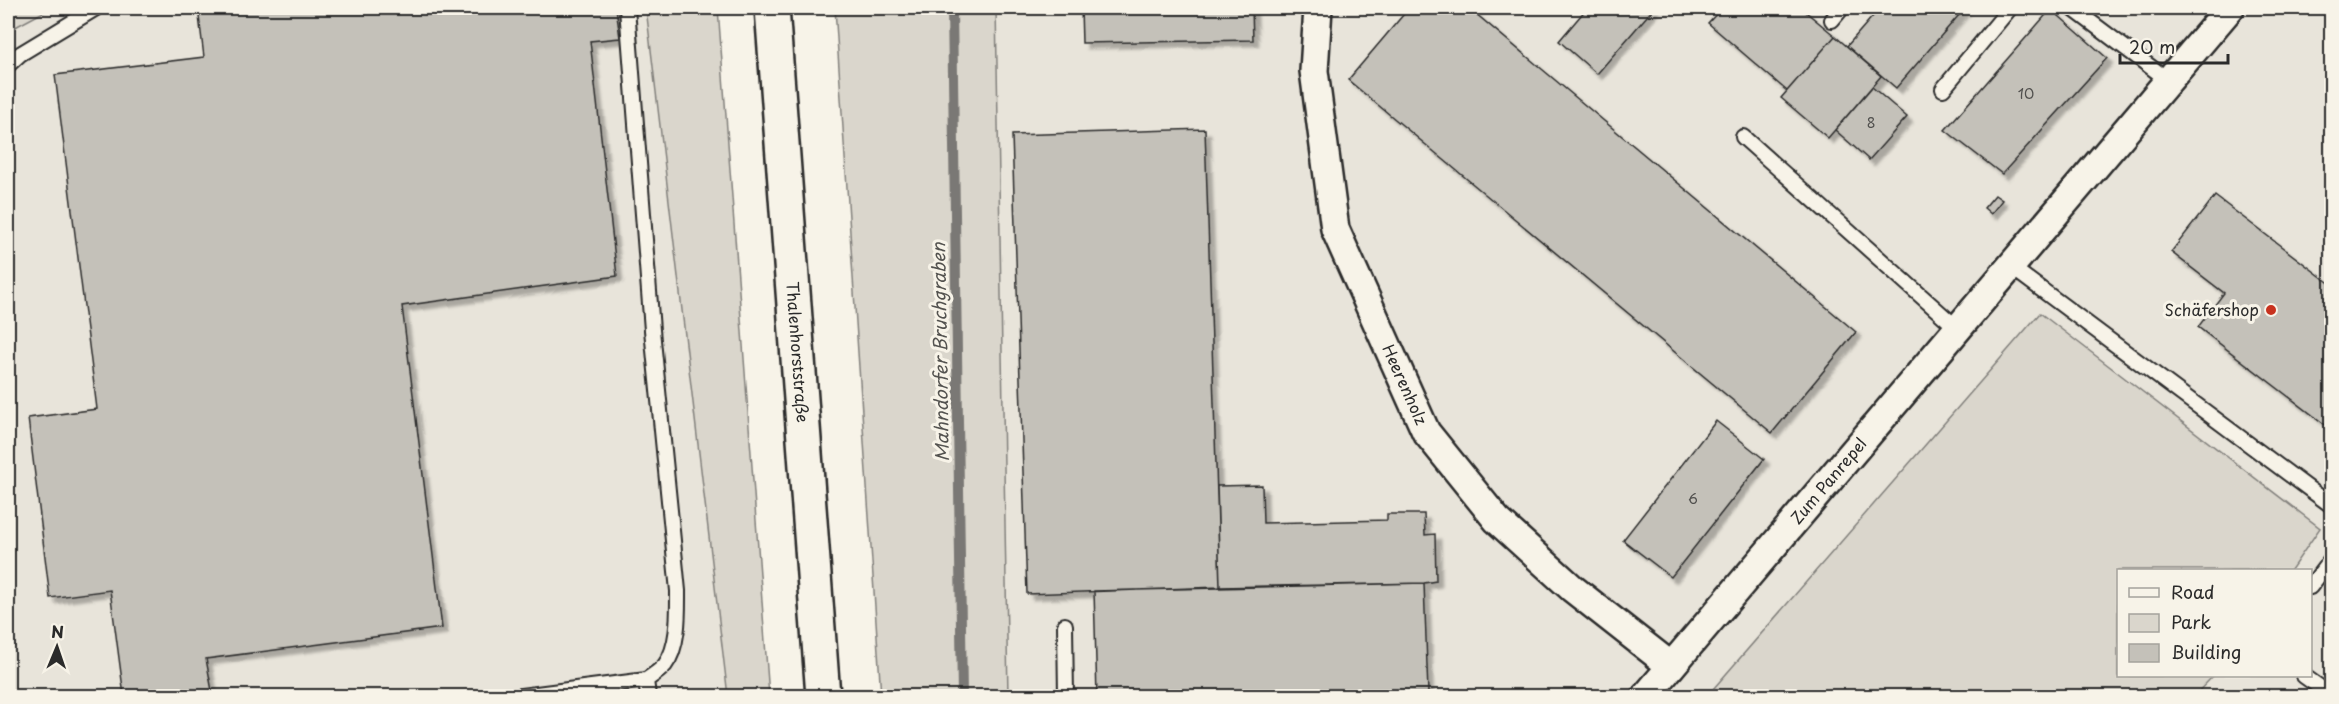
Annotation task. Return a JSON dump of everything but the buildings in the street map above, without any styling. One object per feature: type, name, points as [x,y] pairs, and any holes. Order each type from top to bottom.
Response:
[{"type":"main road","name":"Thalenhorststraße","points":[[772,8],[824,696]]},
{"type":"street","name":"Heerenholz","points":[[1318,8],[1314,71],[1335,229],[1426,432],[1497,520],[1573,589],[1671,666]]},
{"type":"street","name":"Zum Panrepel","points":[[1646,696],[2230,8]]},
{"type":"lane","points":[[8,65],[20,54],[96,8]]},
{"type":"lane","points":[[521,696],[646,680],[665,665],[673,646],[678,615],[678,591],[652,330],[627,8]]},
{"type":"lane","points":[[1832,20],[1842,8]]},
{"type":"lane","points":[[1943,89],[2010,8]]},
{"type":"lane","points":[[2072,8],[2168,80]]},
{"type":"lane","points":[[1743,137],[1957,328]]},
{"type":"lane","points":[[2010,266],[2331,506]]},
{"type":"lane","points":[[2312,584],[2331,558]]},
{"type":"lane","points":[[1065,625],[1066,696]]},
{"type":"lane","points":[[2307,677],[2331,696]]},
{"type":"lane","points":[[646,680],[648,696]]},
{"type":"shaded area","points":[[51,8],[646,8],[728,696],[8,696],[8,31]]},
{"type":"shaded area","points":[[996,8],[2331,8],[2331,696],[2194,696],[2212,677],[2312,677],[2312,569],[2292,569],[2320,528],[2040,313],[1707,696],[1008,696]]},
{"type":"green space","points":[[8,8],[51,8],[8,31]]},
{"type":"green space","points":[[646,8],[718,8],[769,696],[728,696]]},
{"type":"green space","points":[[835,8],[996,8],[1008,696],[881,696]]},
{"type":"green space","points":[[2040,313],[2320,528],[2292,569],[2117,569],[2117,677],[2212,677],[2194,696],[1707,696]]},
{"type":"waterway","name":"Mahndorfer Bruchgraben","points":[[952,8],[962,696]]},
{"type":"place","name":"Schäfershop","points":[[2271,310]]}]
